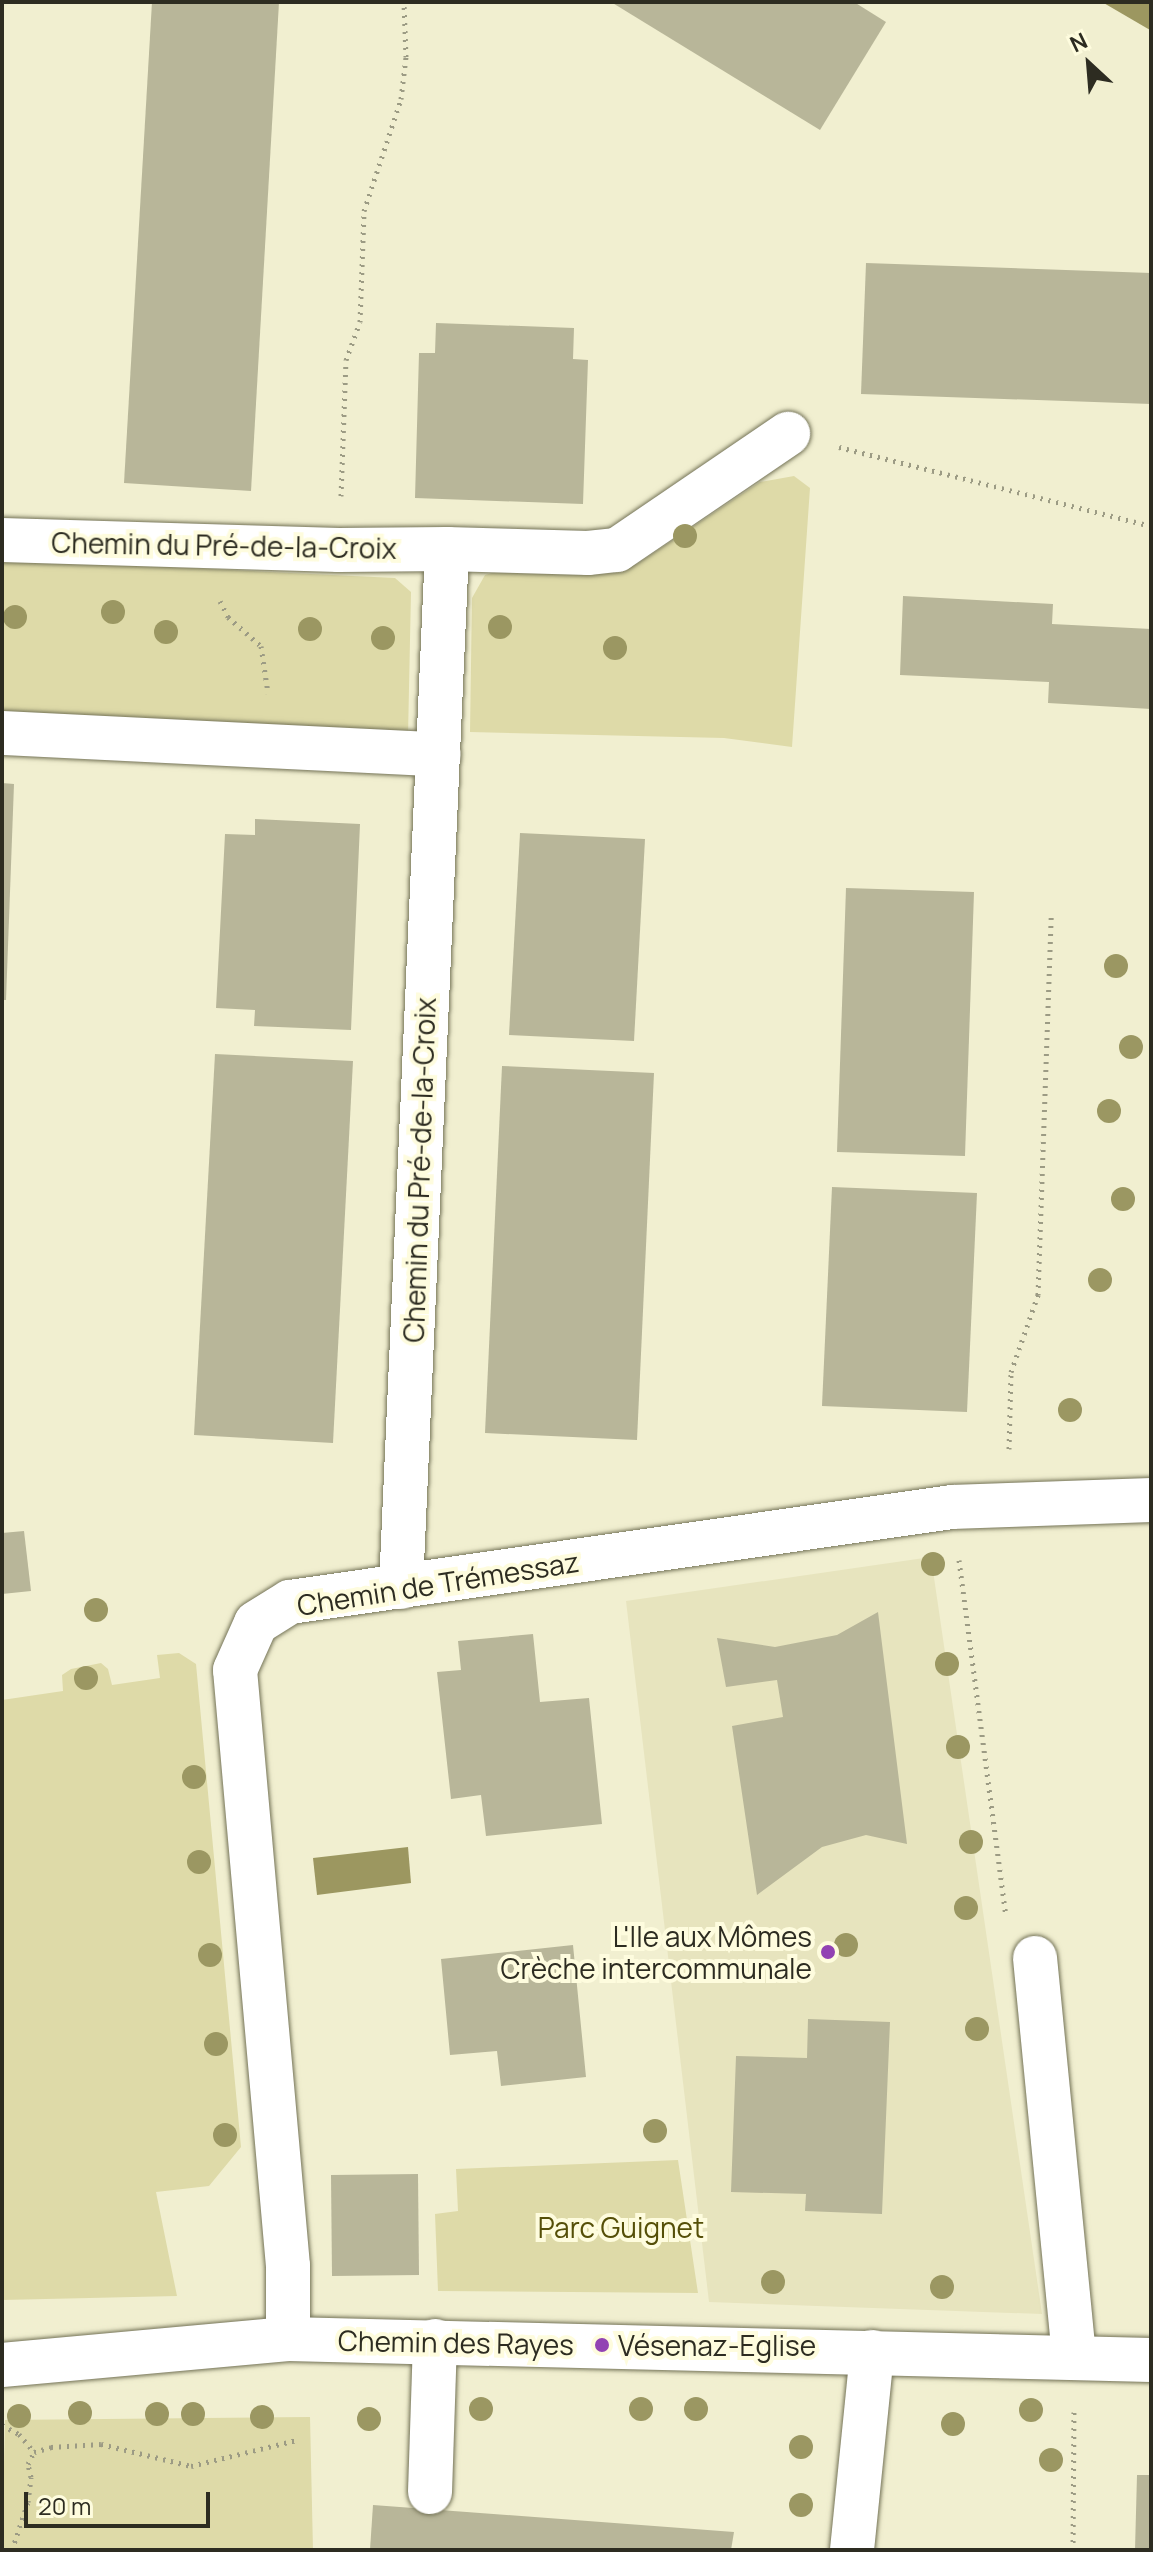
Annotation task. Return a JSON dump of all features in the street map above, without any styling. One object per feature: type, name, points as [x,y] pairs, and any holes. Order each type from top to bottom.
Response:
[{"type":"street","name":"Chemin du Pré-de-la-Croix","points":[[2,540],[339,550],[588,553],[617,550],[788,434]]},
{"type":"street","name":"Chemin du Pré-de-la-Croix","points":[[401,1587],[447,549]]},
{"type":"street","points":[[2,733],[438,754]]},
{"type":"street","name":"Chemin de Trémessaz","points":[[288,2339],[288,2266],[235,1670],[256,1623],[290,1602],[952,1507],[1151,1500]]},
{"type":"street","points":[[1035,1958],[1074,2355]]},
{"type":"street","name":"Chemin des Rayes","points":[[2,2365],[288,2339],[1074,2355],[1151,2360]]},
{"type":"street","points":[[430,2492],[435,2341]]},
{"type":"street","points":[[852,2550],[872,2352]]},
{"type":"path","points":[[339,550],[346,360],[360,322],[364,211],[401,99],[406,57],[404,2]]},
{"type":"path","points":[[788,434],[1151,526]]},
{"type":"path","points":[[222,545],[220,606],[261,646],[266,661],[267,718],[259,745]]},
{"type":"path","points":[[1000,1505],[1012,1436],[1011,1372],[1038,1295],[1051,917]]},
{"type":"path","points":[[952,1507],[1009,1940],[1035,1958]]},
{"type":"path","points":[[1073,2550],[1074,2355]]},
{"type":"path","points":[[2,2425],[19,2434],[34,2452]]},
{"type":"path","points":[[34,2452],[101,2444],[191,2466],[297,2440]]},
{"type":"path","points":[[12,2550],[28,2502],[31,2477],[28,2464],[34,2452]]},
{"type":"shaded area","points":[[1102,2],[1151,2],[1150,30]]},
{"type":"shaded area","name":"L'Ile aux Mômes Crèche intercommunale","points":[[931,1557],[1042,2314],[709,2302],[626,1601]]},
{"type":"shaded area","points":[[408,1847],[411,1883],[317,1895],[313,1858]]},
{"type":"green space","points":[[794,476],[810,488],[792,747],[724,738],[470,732],[472,598],[485,575],[498,571],[589,574],[622,570],[637,564],[760,482]]},
{"type":"green space","points":[[2,559],[395,578],[411,592],[408,736],[2,717]]},
{"type":"green space","points":[[179,1653],[196,1664],[241,2147],[209,2186],[156,2192],[177,2296],[2,2300],[2,1700],[63,1691],[62,1675],[71,1669],[101,1663],[108,1669],[112,1685],[160,1678],[157,1655]]},
{"type":"green space","name":"Parc Guignet","points":[[678,2160],[698,2293],[438,2291],[435,2214],[458,2211],[456,2169]]},
{"type":"green space","points":[[310,2417],[313,2550],[2,2550],[5,2420]]},
{"type":"building","points":[[152,2],[279,2],[251,491],[124,483]]},
{"type":"building","points":[[611,2],[854,2],[886,22],[820,130]]},
{"type":"building","points":[[866,263],[1151,273],[1151,404],[861,394]]},
{"type":"building","points":[[436,323],[574,328],[573,359],[588,360],[583,504],[415,498],[419,353],[435,353]]},
{"type":"building","points":[[903,596],[1053,604],[1052,624],[1151,629],[1151,709],[1048,703],[1049,682],[900,675]]},
{"type":"building","points":[[2,783],[14,784],[6,1000],[2,1000]]},
{"type":"building","points":[[255,819],[360,824],[351,1030],[254,1026],[255,1010],[216,1008],[225,834],[255,835]]},
{"type":"building","points":[[520,833],[645,839],[634,1041],[509,1035]]},
{"type":"building","points":[[846,888],[974,892],[965,1156],[837,1152]]},
{"type":"building","points":[[215,1054],[353,1061],[333,1443],[194,1435]]},
{"type":"building","points":[[502,1066],[654,1073],[637,1440],[485,1433]]},
{"type":"building","points":[[832,1187],[977,1193],[967,1412],[822,1406]]},
{"type":"building","points":[[24,1531],[31,1591],[2,1594],[2,1533]]},
{"type":"building","points":[[878,1612],[907,1844],[866,1835],[822,1847],[757,1895],[732,1726],[783,1717],[777,1680],[726,1687],[717,1638],[775,1647],[837,1635]]},
{"type":"building","points":[[533,1634],[540,1702],[589,1698],[602,1824],[486,1836],[481,1795],[451,1799],[437,1672],[461,1670],[458,1641]]},
{"type":"building","points":[[573,1945],[586,2077],[501,2086],[497,2051],[450,2055],[441,1959]]},
{"type":"building","points":[[808,2019],[890,2022],[882,2214],[805,2211],[806,2194],[731,2192],[736,2056],[807,2058]]},
{"type":"building","points":[[418,2174],[419,2275],[332,2276],[331,2175]]},
{"type":"building","points":[[1137,2475],[1151,2475],[1151,2550],[1135,2550]]},
{"type":"building","points":[[373,2505],[734,2532],[731,2550],[370,2550]]},
{"type":"place","name":"L'Ile aux Mômes Crèche intercommunale","points":[[828,1952]]},
{"type":"place","name":"Vésenaz-Eglise","points":[[602,2345]]}]
